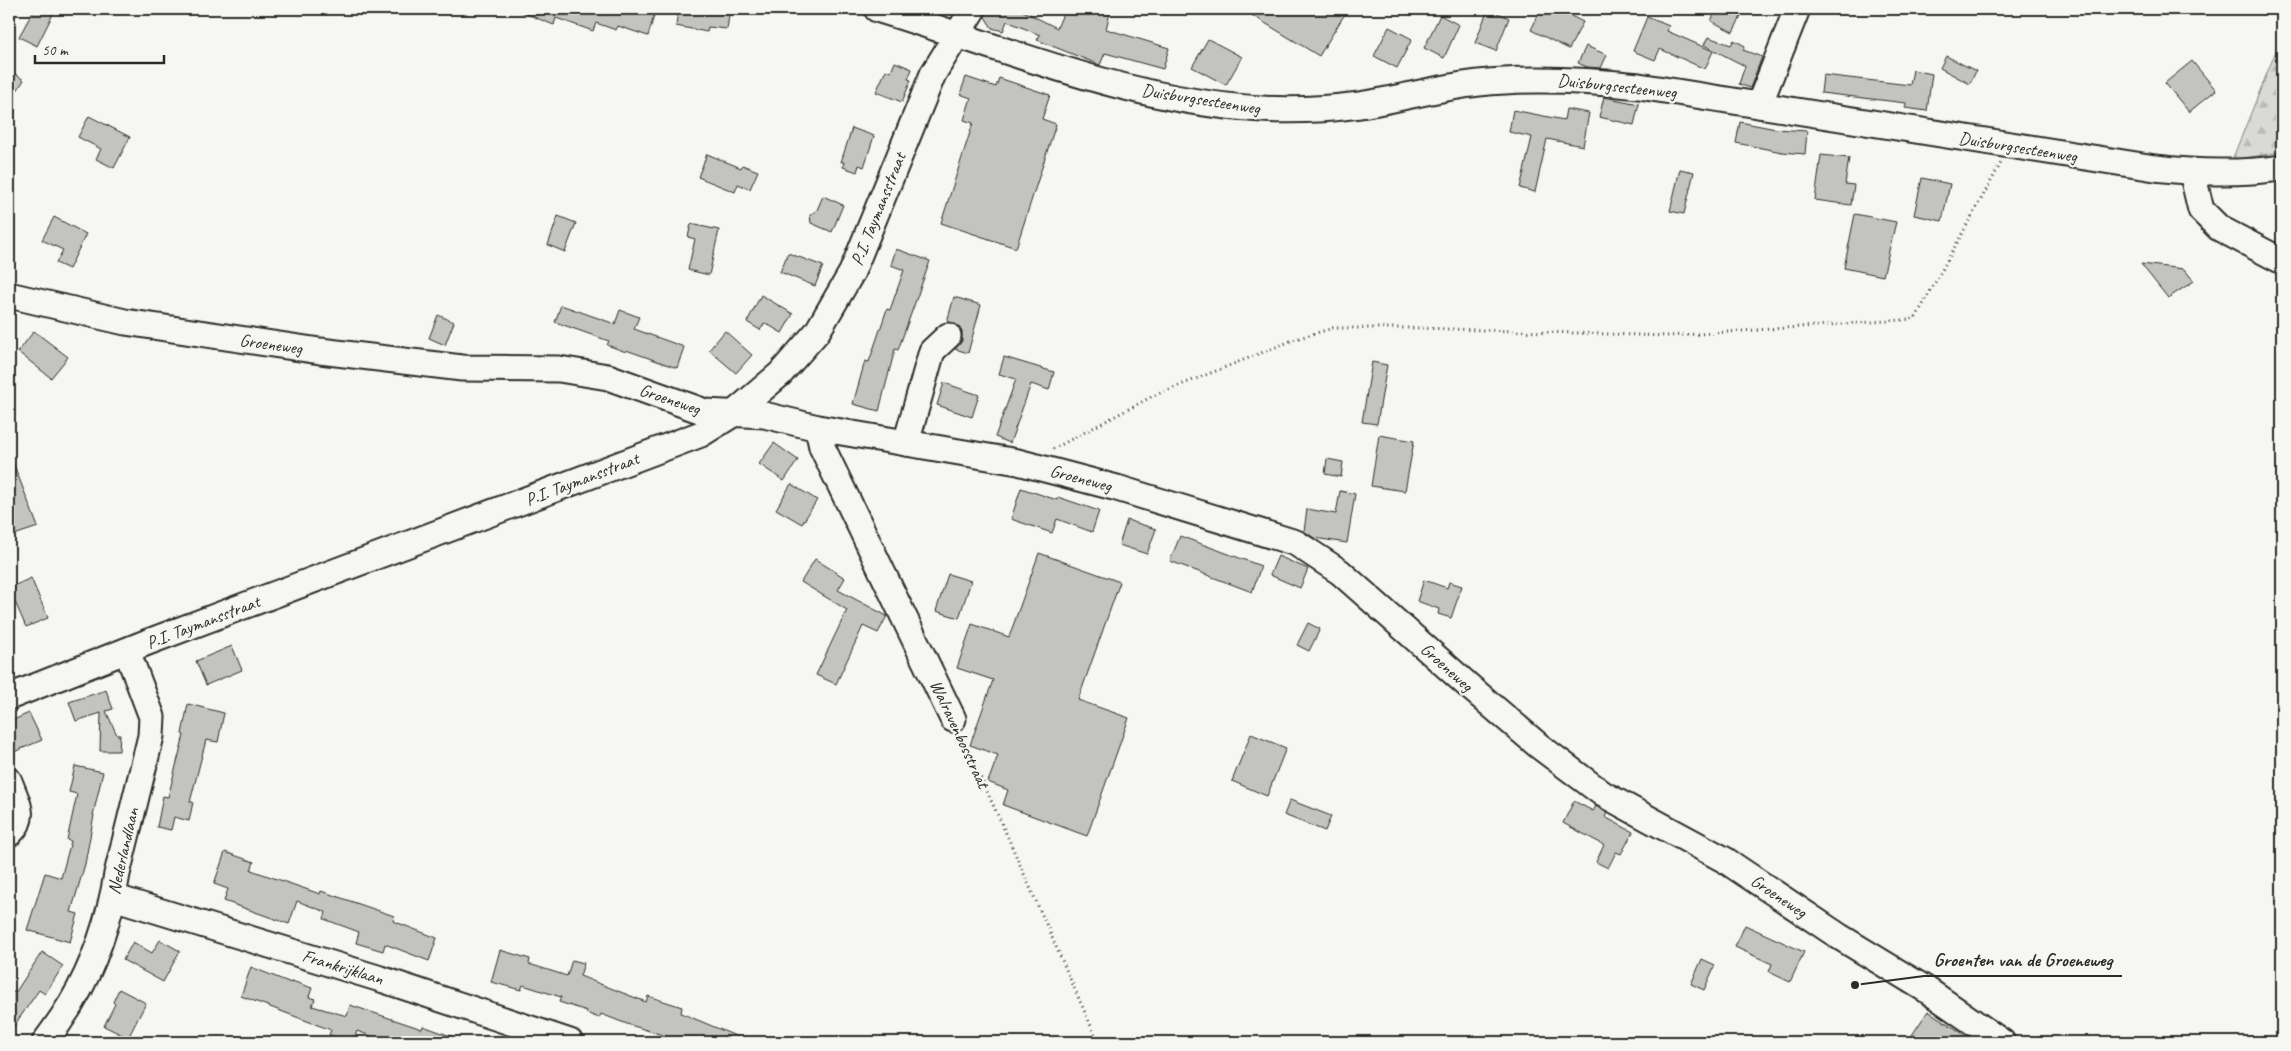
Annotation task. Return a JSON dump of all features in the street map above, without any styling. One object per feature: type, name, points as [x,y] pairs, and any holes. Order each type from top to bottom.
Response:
[{"type":"street","name":"Duisburgsesteenweg","points":[[877,9],[1119,86],[1205,104],[1263,110],[1359,105],[1480,83],[1554,79],[1639,86],[2117,163],[2192,172],[2231,172],[2282,168]]},
{"type":"street","name":"P.I. Taymansstraat","points":[[9,697],[692,437],[734,414],[780,374],[817,332],[852,272],[933,74],[973,9]]},
{"type":"street","points":[[1759,105],[1797,9]]},
{"type":"street","points":[[2192,172],[2202,210],[2219,228],[2282,262]]},
{"type":"street","name":"Groeneweg","points":[[9,295],[125,322],[320,351],[462,368],[559,369],[608,377],[705,412],[764,415],[818,428],[1026,464],[1118,488],[1296,543],[1340,572],[1516,727],[1603,794],[1725,860],[1840,937],[1927,990],[2002,1042]]},
{"type":"street","points":[[906,443],[932,351],[948,336]]},
{"type":"street","name":"Walravenbosstraat","points":[[818,428],[822,447],[953,719]]},
{"type":"street","name":"Nederlandlaan","points":[[45,1042],[72,1004],[98,947],[113,897],[151,736],[152,717],[127,651]]},
{"type":"street","points":[[9,781],[21,816],[18,825],[10,833]]},
{"type":"street","name":"Frankrijklaan","points":[[113,897],[384,980],[570,1042]]},
{"type":"path","points":[[1026,464],[1153,396],[1296,339],[1332,328],[1420,328],[1669,336],[1915,319],[2010,146]]},
{"type":"path","name":"Walravenbosstraat","points":[[953,719],[1006,833],[1098,1042]]},
{"type":"green space","points":[[2282,36],[2282,152],[2232,160]]},
{"type":"building","points":[[34,9],[42,9],[53,14],[37,46],[19,37]]},
{"type":"building","points":[[514,9],[656,9],[648,36],[618,26],[616,30],[596,23],[593,31],[556,18],[554,25]]},
{"type":"building","points":[[678,9],[730,9],[727,29],[708,27],[707,32],[676,26]]},
{"type":"building","points":[[987,9],[1019,9],[1057,28],[1065,9],[1111,9],[1106,29],[1169,48],[1163,69],[1105,53],[1100,65],[1037,40],[1040,35],[1007,21],[1003,31],[992,28],[985,17]]},
{"type":"building","points":[[1242,9],[1348,9],[1319,56]]},
{"type":"building","points":[[1488,9],[1509,18],[1496,51],[1475,43]]},
{"type":"building","points":[[1541,9],[1557,9],[1583,22],[1569,49],[1531,30]]},
{"type":"building","points":[[1717,9],[1745,9],[1733,32],[1711,21]]},
{"type":"building","points":[[1440,15],[1459,25],[1444,58],[1424,48]]},
{"type":"building","points":[[1647,17],[1669,26],[1667,31],[1713,51],[1705,69],[1660,49],[1655,60],[1633,51]]},
{"type":"building","points":[[1389,27],[1412,39],[1397,68],[1374,56]]},
{"type":"building","points":[[1708,37],[1731,45],[1734,40],[1745,46],[1743,50],[1762,57],[1750,88],[1739,84],[1745,66],[1704,45]]},
{"type":"building","points":[[1208,39],[1242,57],[1226,85],[1192,67]]},
{"type":"building","points":[[1586,46],[1607,55],[1601,68],[1587,67],[1578,63]]},
{"type":"building","points":[[1946,56],[1976,71],[1970,84],[1940,68]]},
{"type":"building","points":[[2192,61],[2216,90],[2189,112],[2165,83]]},
{"type":"building","points":[[895,62],[912,69],[908,79],[911,80],[902,102],[876,92],[886,70],[891,72]]},
{"type":"building","points":[[9,70],[24,80],[9,103]]},
{"type":"building","points":[[1913,70],[1932,74],[1927,111],[1905,108],[1906,103],[1821,93],[1823,75],[1910,85]]},
{"type":"building","points":[[966,77],[996,87],[999,78],[1050,95],[1042,119],[1056,124],[1016,248],[941,223],[973,123],[964,120],[971,98],[960,94]]},
{"type":"building","points":[[1604,97],[1639,104],[1634,125],[1599,117]]},
{"type":"building","points":[[1566,109],[1589,113],[1583,146],[1547,139],[1535,192],[1520,188],[1532,137],[1509,132],[1513,110],[1564,120]]},
{"type":"building","points":[[89,116],[130,137],[114,168],[96,159],[101,149],[78,137]]},
{"type":"building","points":[[1740,122],[1776,129],[1807,131],[1805,154],[1782,152],[1736,143]]},
{"type":"building","points":[[852,128],[874,136],[864,167],[859,165],[857,172],[843,167],[844,162],[841,162]]},
{"type":"building","points":[[707,154],[741,168],[742,165],[758,171],[750,189],[738,184],[735,192],[698,177]]},
{"type":"building","points":[[1821,155],[1849,158],[1845,184],[1854,185],[1851,205],[1815,200]]},
{"type":"building","points":[[1680,169],[1694,172],[1684,214],[1670,211]]},
{"type":"building","points":[[1922,178],[1950,184],[1942,221],[1914,215]]},
{"type":"building","points":[[823,196],[843,205],[832,232],[811,223],[810,215],[817,210]]},
{"type":"building","points":[[1855,214],[1896,222],[1883,276],[1844,268]]},
{"type":"building","points":[[558,216],[576,223],[565,252],[548,245]]},
{"type":"building","points":[[54,217],[86,234],[69,269],[56,263],[63,250],[42,240]]},
{"type":"building","points":[[691,224],[719,230],[709,275],[688,270],[695,239],[688,237]]},
{"type":"building","points":[[896,249],[930,261],[898,350],[895,349],[879,411],[853,404],[865,361],[869,362],[887,309],[890,310],[904,270],[891,265]]},
{"type":"building","points":[[788,253],[823,266],[815,286],[780,272]]},
{"type":"building","points":[[2141,264],[2184,269],[2194,281],[2168,298]]},
{"type":"building","points":[[761,295],[793,314],[782,333],[765,323],[760,330],[747,322]]},
{"type":"building","points":[[954,297],[981,305],[968,353],[955,349],[962,341],[962,332],[958,326],[947,322]]},
{"type":"building","points":[[561,305],[615,324],[620,310],[639,317],[634,329],[684,347],[677,368],[607,345],[609,341],[555,322]]},
{"type":"building","points":[[438,315],[454,322],[445,345],[429,338]]},
{"type":"building","points":[[34,331],[68,357],[51,378],[18,352]]},
{"type":"building","points":[[725,331],[752,355],[736,373],[709,350]]},
{"type":"building","points":[[1004,357],[1054,372],[1049,390],[1031,384],[1010,443],[995,437],[1016,379],[999,374]]},
{"type":"building","points":[[1372,362],[1387,365],[1377,424],[1362,422]]},
{"type":"building","points":[[944,383],[979,395],[972,417],[937,405]]},
{"type":"building","points":[[1379,435],[1414,441],[1405,491],[1371,486]]},
{"type":"building","points":[[774,443],[798,460],[784,481],[759,464]]},
{"type":"building","points":[[9,452],[38,527],[14,535],[9,520]]},
{"type":"building","points":[[1327,459],[1343,462],[1341,477],[1325,474]]},
{"type":"building","points":[[791,484],[817,500],[802,524],[776,509]]},
{"type":"building","points":[[1021,488],[1057,500],[1058,497],[1099,511],[1092,532],[1057,519],[1052,533],[1011,519]]},
{"type":"building","points":[[1340,491],[1355,494],[1347,543],[1314,538],[1304,531],[1307,509],[1336,514]]},
{"type":"building","points":[[1127,520],[1156,529],[1147,554],[1119,545]]},
{"type":"building","points":[[1180,536],[1261,566],[1252,592],[1170,561]]},
{"type":"building","points":[[1039,553],[1120,582],[1078,700],[1129,718],[1087,836],[1003,805],[1008,790],[988,782],[998,755],[970,745],[993,680],[957,668],[972,624],[1009,637]]},
{"type":"building","points":[[1278,556],[1308,569],[1300,588],[1270,575]]},
{"type":"building","points":[[815,559],[845,578],[838,590],[887,616],[878,633],[863,626],[836,684],[816,675],[847,610],[801,582]]},
{"type":"building","points":[[948,574],[971,581],[959,618],[936,611]]},
{"type":"building","points":[[31,578],[48,618],[26,627],[9,588]]},
{"type":"building","points":[[1424,580],[1447,588],[1449,582],[1462,586],[1451,618],[1438,614],[1439,609],[1417,601]]},
{"type":"building","points":[[1308,623],[1320,629],[1309,651],[1297,645]]},
{"type":"building","points":[[232,646],[242,670],[206,685],[196,661]]},
{"type":"building","points":[[106,690],[113,709],[106,711],[117,735],[120,735],[119,751],[100,751],[101,713],[76,721],[69,702]]},
{"type":"building","points":[[188,704],[224,713],[218,742],[206,740],[190,802],[193,802],[189,821],[174,817],[171,830],[157,827],[163,796],[168,797],[184,735],[182,734]]},
{"type":"building","points":[[29,713],[42,740],[14,752],[9,740],[9,722]]},
{"type":"building","points":[[1251,734],[1286,748],[1267,796],[1232,781]]},
{"type":"building","points":[[75,766],[103,772],[93,815],[85,864],[71,912],[78,914],[70,942],[27,930],[45,873],[61,878],[71,841],[67,840],[77,794],[69,792]]},
{"type":"building","points":[[1290,800],[1331,816],[1325,831],[1284,815]]},
{"type":"building","points":[[1574,801],[1593,811],[1596,806],[1607,813],[1605,817],[1633,832],[1621,854],[1616,852],[1608,868],[1596,862],[1604,845],[1563,823]]},
{"type":"building","points":[[225,852],[254,862],[251,870],[320,894],[321,891],[394,916],[393,921],[437,938],[429,961],[385,944],[383,951],[356,943],[359,932],[324,919],[326,912],[297,901],[289,924],[224,901],[228,889],[214,884]]},
{"type":"building","points":[[1745,925],[1804,952],[1790,982],[1769,972],[1772,964],[1735,947]]},
{"type":"building","points":[[160,940],[180,951],[163,982],[123,960],[133,942],[152,953]]},
{"type":"building","points":[[500,950],[530,959],[529,964],[567,976],[572,960],[584,963],[580,976],[646,1002],[648,996],[682,1007],[681,1013],[750,1042],[688,1042],[673,1036],[672,1038],[627,1024],[601,1014],[599,1018],[586,1013],[587,1011],[559,1002],[561,997],[523,985],[521,990],[491,982]]},
{"type":"building","points":[[42,952],[63,966],[45,994],[39,990],[9,1033],[9,989],[15,993]]},
{"type":"building","points":[[1702,959],[1715,965],[1704,990],[1691,984]]},
{"type":"building","points":[[251,967],[291,983],[292,981],[312,988],[309,997],[315,999],[312,1006],[347,1016],[350,1005],[422,1029],[423,1026],[462,1040],[462,1042],[417,1042],[401,1035],[398,1042],[388,1042],[357,1031],[353,1042],[329,1035],[331,1030],[241,996]]},
{"type":"building","points":[[119,989],[146,1003],[128,1038],[104,1026],[115,1004],[113,1002]]},
{"type":"building","points":[[1928,1011],[1976,1042],[1923,1042],[1912,1035]]},
{"type":"place","name":"Groenten van de Groeneweg","points":[[1855,985]]}]
